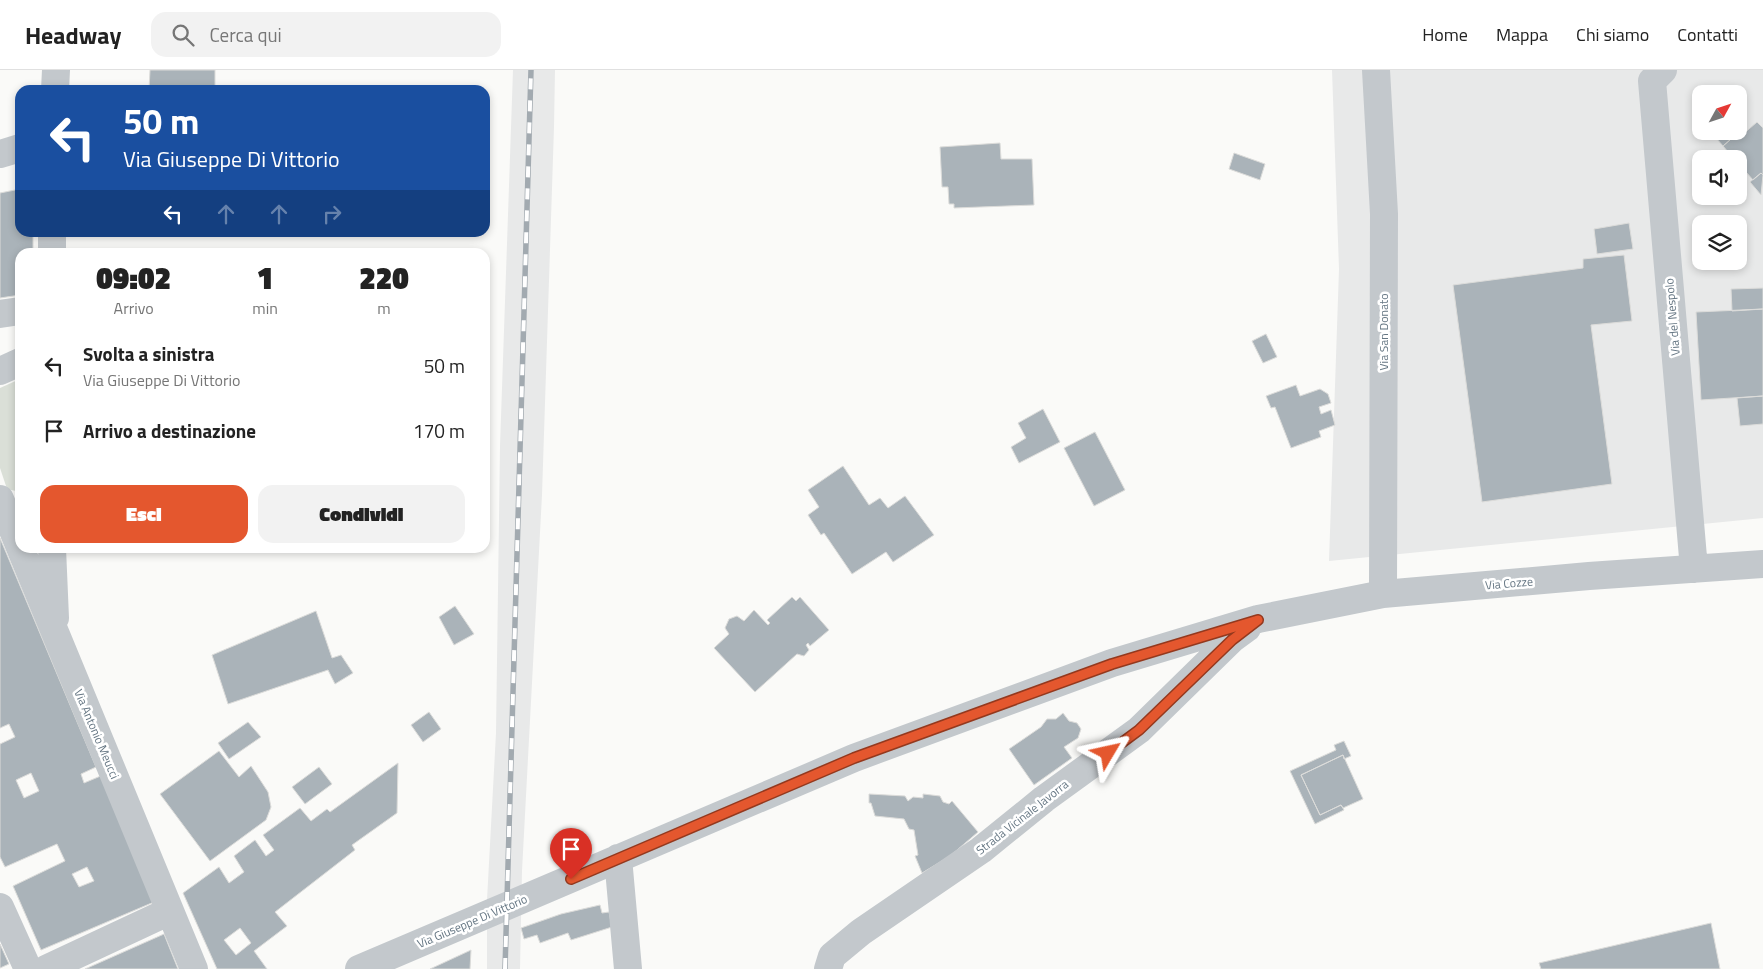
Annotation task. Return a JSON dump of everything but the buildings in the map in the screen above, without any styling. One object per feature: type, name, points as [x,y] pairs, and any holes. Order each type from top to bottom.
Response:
[{"type":"street","points":[[55,85],[56,70]]},
{"type":"street","name":"Via San Donato","points":[[1376,70],[1384,214],[1382,594]]},
{"type":"street","name":"Via del Nespolo","points":[[1664,70],[1652,81],[1694,569]]},
{"type":"street","points":[[0,154],[15,150]]},
{"type":"street","points":[[0,314],[15,312]]},
{"type":"street","points":[[0,371],[15,364]]},
{"type":"street","name":"Via Antonio Meucci","points":[[6,504],[15,528]]},
{"type":"street","name":"Via Antonio Meucci","points":[[24,553],[56,637],[194,969]]},
{"type":"street","points":[[52,553],[56,637]]},
{"type":"street","name":"Via Cozze","points":[[1258,620],[1382,594],[1763,564]]},
{"type":"street","name":"Via Giuseppe Di Vittorio","points":[[359,969],[854,758],[1112,664],[1258,620]]},
{"type":"street","name":"Strada Vicinale Javorra","points":[[828,969],[832,956],[861,932],[981,850],[1044,799],[1139,730],[1232,640],[1258,620]]},
{"type":"street","points":[[618,858],[628,969]]},
{"type":"street","points":[[0,907],[28,969]]},
{"type":"street","points":[[46,969],[170,911]]},
{"type":"shaded area","points":[[513,70],[555,70],[554,127],[542,495],[522,871],[520,969],[487,969],[487,900],[496,733],[500,446]]},
{"type":"shaded area","points":[[1332,70],[1763,70],[1763,518],[1329,561],[1339,269]]},
{"type":"shaded area","points":[[15,381],[15,491],[7,489],[0,468],[0,388]]},
{"type":"railway","points":[[505,969],[531,70]]},
{"type":"route","points":[[571,879],[854,758],[1112,664],[1258,620],[1232,640],[1139,730],[1108,753]]}]
